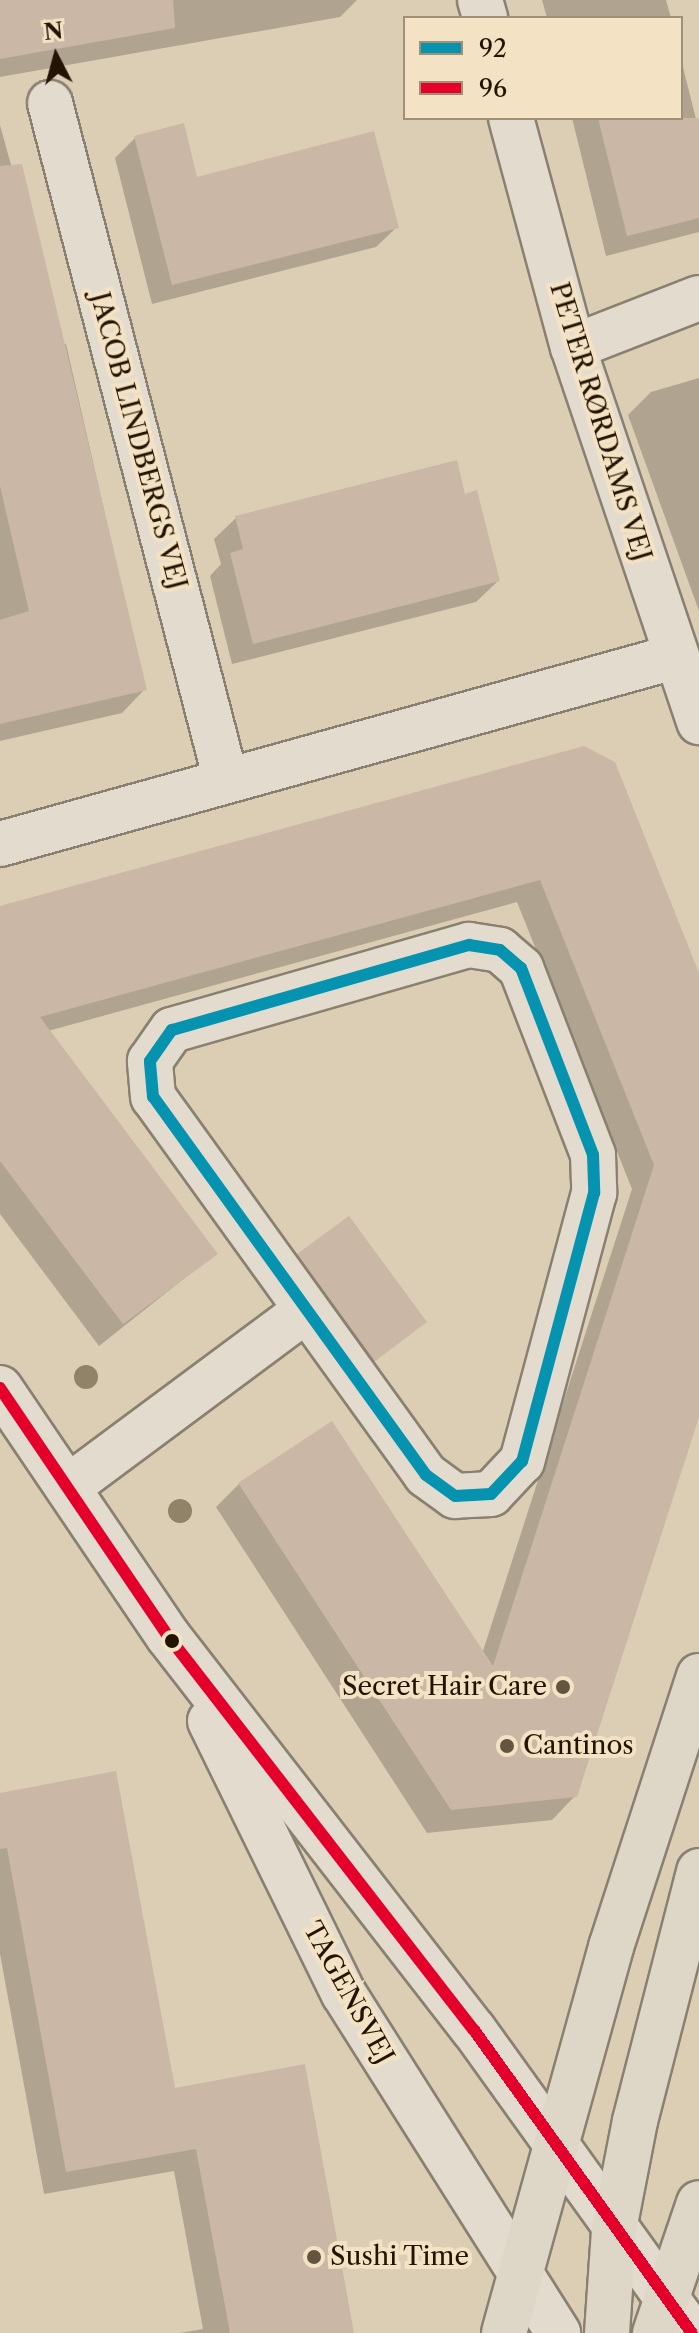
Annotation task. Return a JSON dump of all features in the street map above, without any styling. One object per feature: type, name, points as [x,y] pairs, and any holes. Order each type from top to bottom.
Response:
[{"type":"main road","points":[[504,2333],[553,2143],[699,1676]]},
{"type":"main road","points":[[607,2333],[614,2229],[635,2121],[699,1871]]},
{"type":"main road","points":[[661,2315],[699,2203]]},
{"type":"street","name":"JACOB LINDBERGS VEJ","points":[[50,103],[226,780]]},
{"type":"street","name":"PETER RØRDAMS VEJ","points":[[512,120],[573,347],[674,657],[699,722]]},
{"type":"street","points":[[573,347],[699,298]]},
{"type":"street","points":[[0,844],[674,657]]},
{"type":"street","points":[[469,945],[500,950],[521,968],[593,1155],[594,1193],[522,1461],[491,1494],[455,1496],[426,1475],[306,1310],[153,1097],[150,1061],[172,1030],[469,945]]},
{"type":"street","points":[[68,1487],[306,1310]]},
{"type":"street","name":"TAGENSVEJ","points":[[0,1388],[168,1636],[474,2030],[614,2229],[661,2315],[692,2333]]},
{"type":"street","name":"TAGENSVEJ","points":[[168,1636],[344,1994],[558,2333]]},
{"type":"building","points":[[0,0],[173,0],[175,28],[0,59]]},
{"type":"building","points":[[699,118],[699,218],[627,236],[598,120]]},
{"type":"building","points":[[184,123],[197,177],[374,131],[399,228],[172,285],[134,136]]},
{"type":"building","points":[[22,164],[147,690],[0,724],[0,620],[29,611],[0,486],[0,166]]},
{"type":"building","points":[[457,460],[465,494],[477,490],[500,581],[253,644],[230,553],[243,549],[235,516]]},
{"type":"building","points":[[584,746],[615,762],[699,973],[699,1417],[577,1797],[451,1810],[238,1483],[332,1421],[493,1666],[654,1165],[540,880],[40,1017],[218,1254],[123,1324],[0,1161],[0,906]]},
{"type":"building","points":[[349,1216],[427,1322],[375,1361],[297,1254]]},
{"type":"building","points":[[116,1771],[175,2088],[305,2064],[354,2333],[230,2333],[196,2149],[66,2172],[7,1848],[0,1849],[0,1793]]},
{"type":"transit line","name":"92","points":[[469,945],[500,950],[521,968],[593,1155],[594,1193],[522,1461],[491,1494],[455,1496],[426,1475],[153,1097],[150,1061],[172,1030],[469,945]]},
{"type":"transit line","name":"96","points":[[0,1388],[168,1636],[474,2030],[692,2333]]},
{"type":"place","name":"Secret Hair Care","points":[[563,1687]]},
{"type":"place","name":"Cantinos","points":[[507,1746]]},
{"type":"place","name":"Sushi Time","points":[[314,2257]]}]
